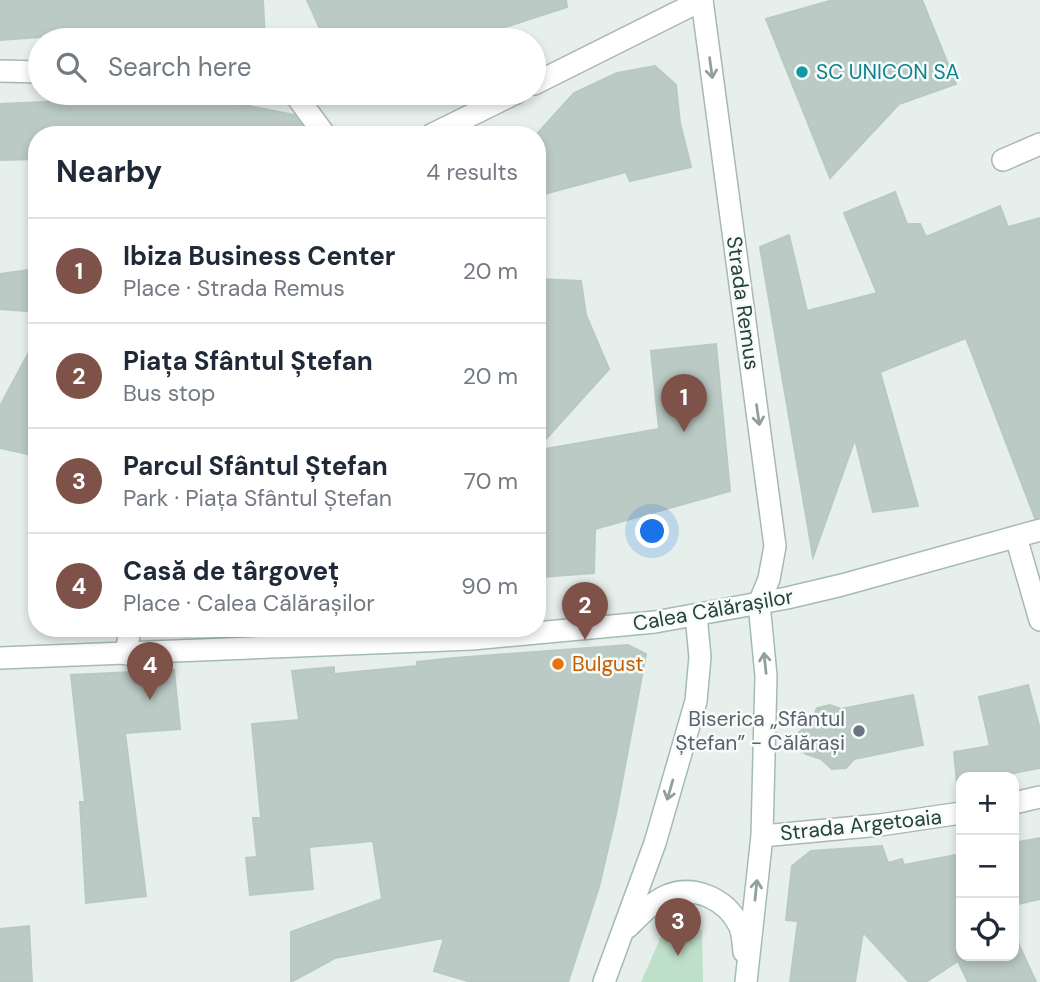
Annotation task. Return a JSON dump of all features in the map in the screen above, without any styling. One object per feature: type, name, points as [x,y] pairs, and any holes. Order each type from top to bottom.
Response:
[{"type":"street","points":[[546,78],[702,0]]},
{"type":"street","name":"Strada Remus","points":[[702,0],[775,545],[769,579],[759,603]]},
{"type":"street","points":[[0,71],[28,72]]},
{"type":"street","points":[[302,105],[318,126]]},
{"type":"street","points":[[449,126],[492,105]]},
{"type":"street","points":[[1003,160],[1040,144]]},
{"type":"street","name":"Calea Călărașilor","points":[[546,633],[643,624],[759,603],[842,585],[1040,530]]},
{"type":"street","points":[[1016,537],[1040,620]]},
{"type":"street","points":[[747,975],[762,835],[766,676],[759,603]]},
{"type":"street","points":[[604,982],[655,843],[696,701],[700,657],[696,615]]},
{"type":"street","points":[[127,654],[129,637]]},
{"type":"street","name":"Calea Călărașilor","points":[[0,659],[495,637]]},
{"type":"street","points":[[1019,802],[1040,797]]},
{"type":"street","name":"Strada Argetoaia","points":[[762,835],[880,825],[956,814]]},
{"type":"street","points":[[622,933],[647,908],[668,895],[699,892],[726,906],[740,927],[747,975]]},
{"type":"green space","points":[[667,923],[702,930],[703,982],[641,982]]},
{"type":"building","points":[[0,0],[263,0],[264,28],[28,28],[28,38],[0,40]]},
{"type":"building","points":[[307,0],[566,0],[567,7],[502,28],[320,28]]},
{"type":"building","points":[[833,0],[922,0],[956,84],[899,104],[830,178],[766,19]]},
{"type":"building","points":[[655,66],[676,85],[680,123],[691,167],[630,181],[626,172],[546,194],[544,126],[574,93],[617,73]]},
{"type":"building","points":[[0,104],[244,105],[294,115],[302,126],[28,126],[28,159],[0,160]]},
{"type":"building","points":[[895,192],[907,224],[920,224],[926,237],[1000,206],[1008,227],[1040,218],[1040,517],[1035,518],[966,338],[880,372],[918,506],[873,512],[855,439],[813,557],[760,247],[789,235],[807,311],[877,293],[844,213]]},
{"type":"building","points":[[28,270],[28,311],[0,309],[0,274]]},
{"type":"building","points":[[546,279],[581,281],[586,315],[609,369],[546,439]]},
{"type":"building","points":[[716,344],[730,491],[595,529],[594,573],[546,577],[546,449],[659,429],[651,351]]},
{"type":"building","points":[[28,354],[28,454],[0,448],[0,406]]},
{"type":"building","points":[[628,645],[646,654],[616,814],[599,887],[568,982],[471,982],[434,971],[444,938],[335,958],[291,982],[291,932],[382,899],[373,841],[309,847],[313,889],[250,895],[246,858],[257,857],[253,818],[261,818],[252,724],[299,720],[292,671],[334,667],[334,674],[417,666],[417,662],[455,658]]},
{"type":"building","points":[[174,670],[180,729],[125,733],[146,896],[86,903],[80,802],[85,802],[71,675]]},
{"type":"building","points":[[1028,685],[1040,729],[1040,768],[1019,772],[956,773],[954,752],[990,746],[979,697]]},
{"type":"building","name":"Biserica „Sfântul Ștefan” - Călărași","points":[[913,695],[923,745],[854,759],[846,768],[832,769],[821,759],[806,754],[789,741],[812,721],[817,708],[830,705],[841,709]]},
{"type":"building","points":[[1040,838],[1040,899],[1019,904],[1019,898],[1019,842]]},
{"type":"building","points":[[882,846],[888,863],[902,859],[904,865],[956,855],[958,961],[926,982],[909,982],[863,932],[855,982],[790,982],[798,921],[786,920],[792,866],[811,851]]},
{"type":"building","points":[[29,926],[32,982],[0,982],[0,929]]},
{"type":"building","points":[[1019,945],[1036,982],[968,982],[958,961],[1019,961]]},
{"type":"place","name":"SC UNICON SA","points":[[802,72]]},
{"type":"place","name":"Ibiza Business Center","points":[[684,432]]},
{"type":"place","name":"Piața Sfântul Ștefan","points":[[585,640]]},
{"type":"place","name":"Bulgust","points":[[558,664]]},
{"type":"place","name":"Casă de târgoveț","points":[[150,700]]},
{"type":"place","name":"Biserica „Sfântul Ștefan” - Călărași","points":[[859,731]]},
{"type":"place","name":"Parcul Sfântul Ștefan","points":[[678,956]]}]
